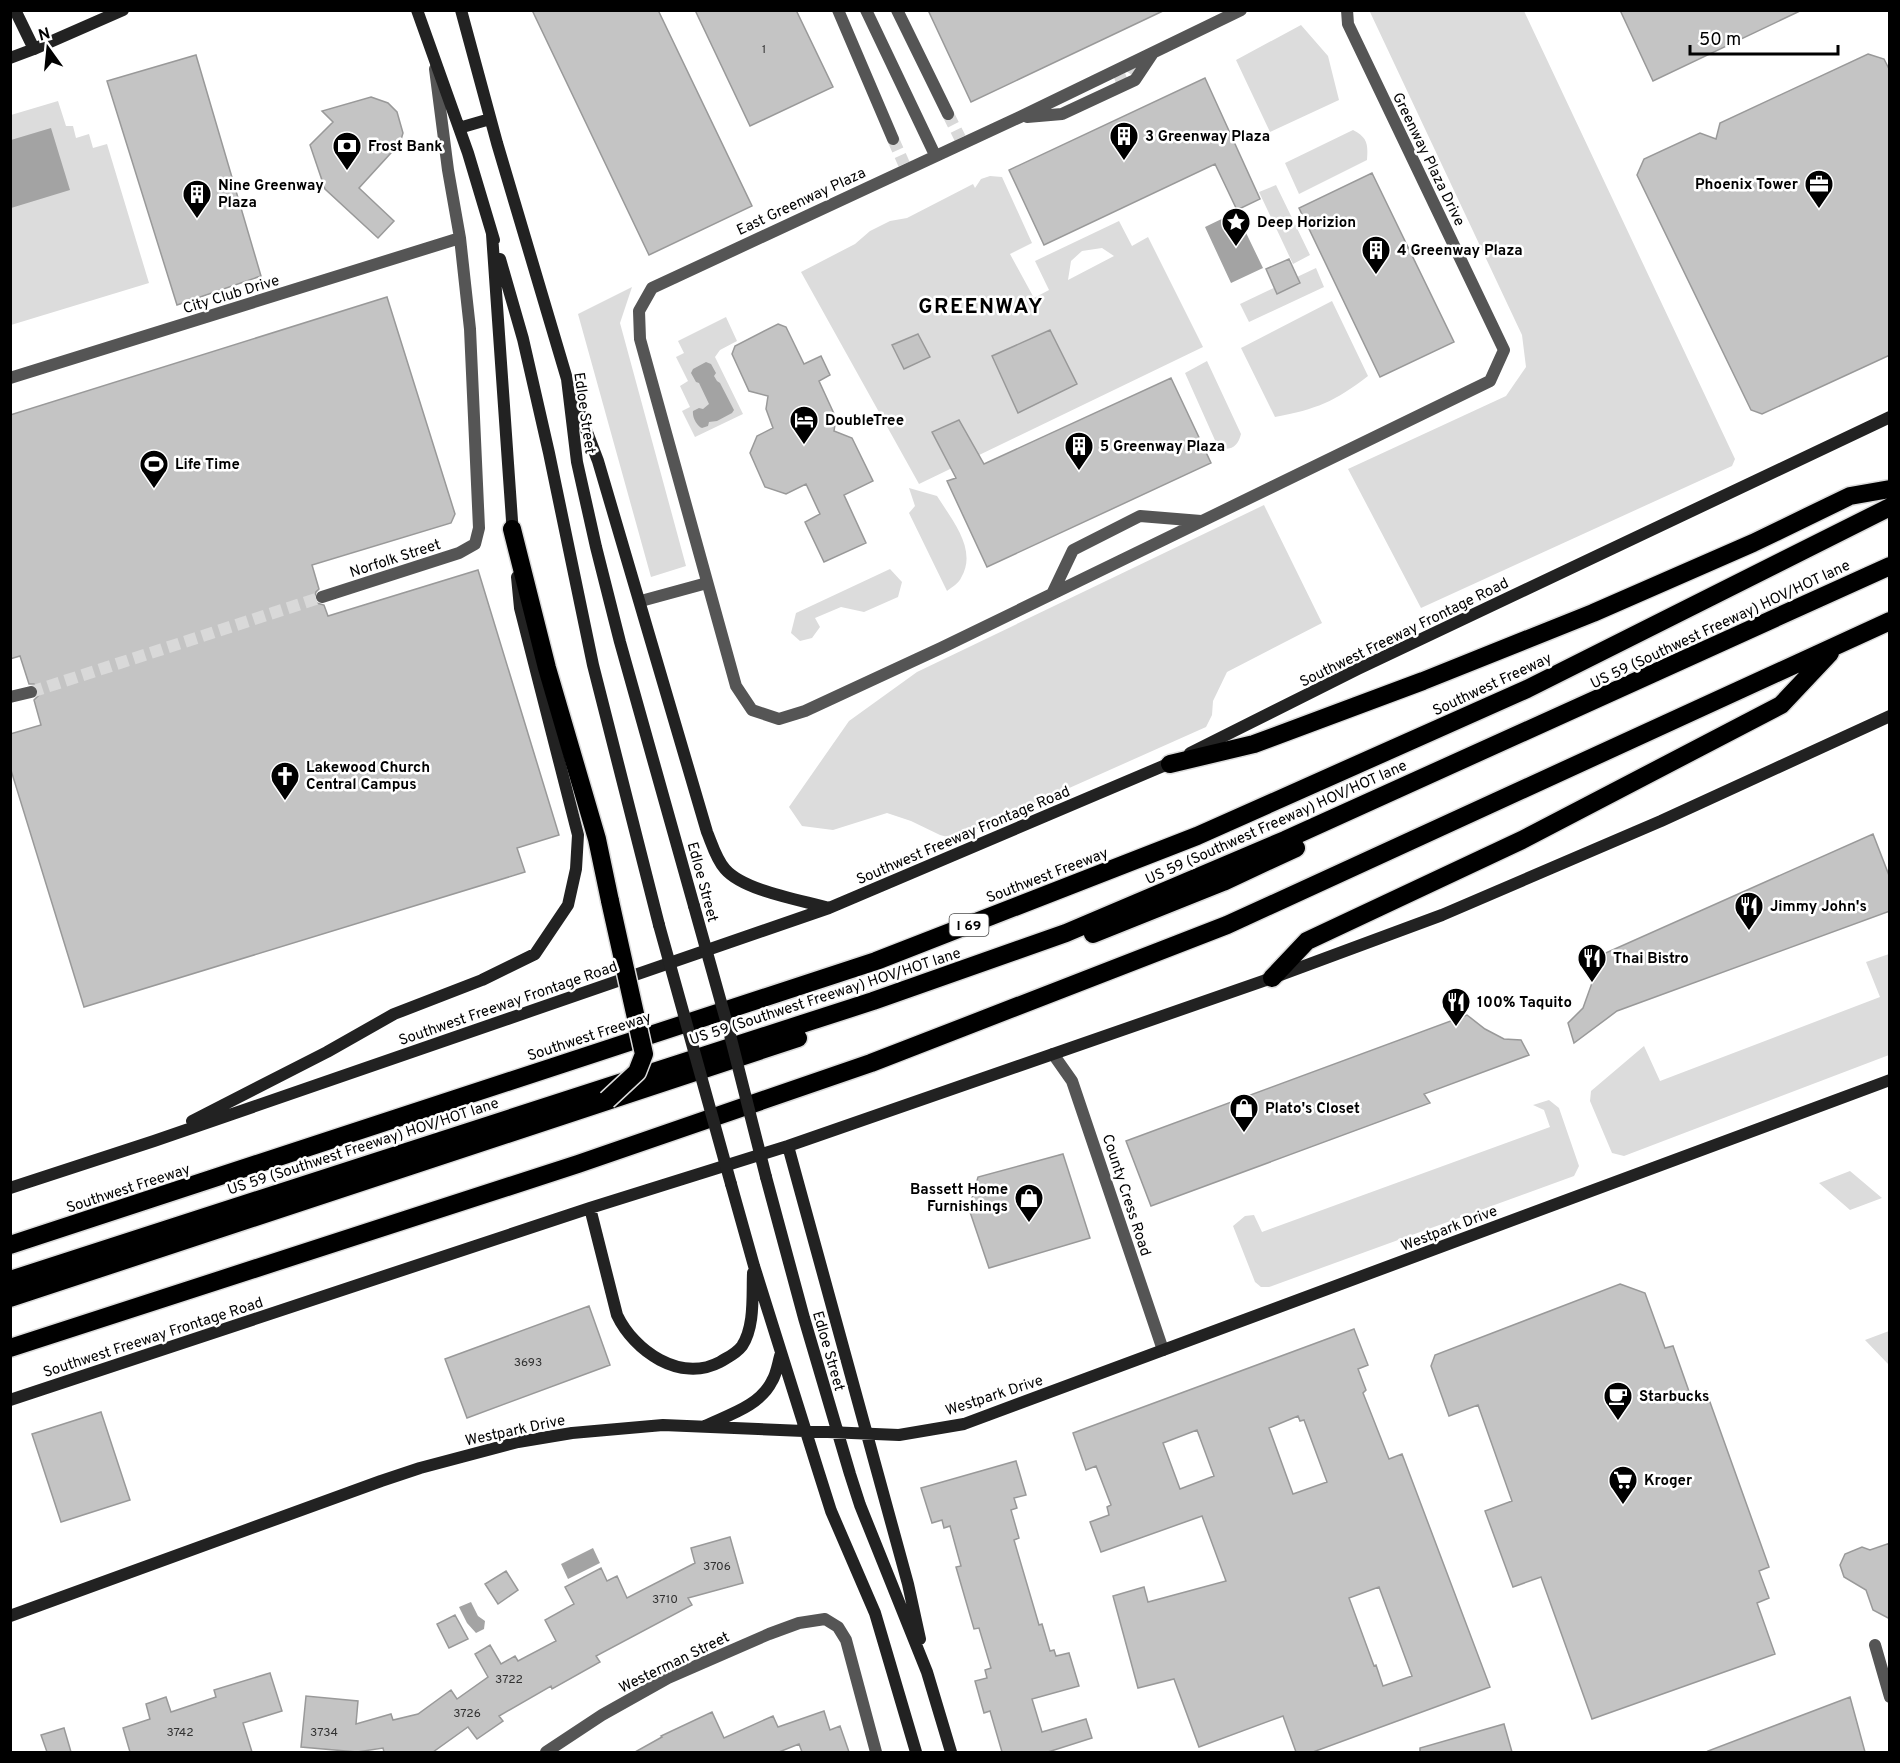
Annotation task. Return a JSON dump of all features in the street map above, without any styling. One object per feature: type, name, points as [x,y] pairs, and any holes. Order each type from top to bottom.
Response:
[{"type":"highway","points":[[1170,764],[1254,744],[1423,681],[1593,613],[1753,543],[1850,496],[1890,489]]},
{"type":"highway","name":"Southwest Freeway","points":[[10,1245],[876,961],[1197,836],[1527,688],[1890,507]]},
{"type":"highway","points":[[512,529],[547,668],[597,839],[644,1054],[638,1072],[607,1100]]},
{"type":"highway","name":"US 59 (Southwest Freeway) HOV/HOT lane","points":[[10,1280],[873,1001],[1066,933],[1285,840],[1890,566]]},
{"type":"highway","points":[[10,1348],[566,1168],[893,1054],[1227,925],[1890,621]]},
{"type":"highway","points":[[10,1298],[699,1071],[1004,967],[1223,882],[1720,644]]},
{"type":"highway","points":[[1272,978],[1307,941],[1522,840],[1781,705],[1836,646]]},
{"type":"main road","points":[[15,10],[34,49]]},
{"type":"main road","points":[[10,58],[123,10]]},
{"type":"main road","points":[[417,10],[459,128],[523,339],[588,643],[670,973],[752,1261],[831,1511],[875,1613],[916,1752]]},
{"type":"main road","name":"Edloe Street","points":[[461,10],[490,119],[567,379],[579,473],[620,642],[729,1031],[734,1059],[786,1252],[860,1505],[927,1672],[951,1752]]},
{"type":"main road","points":[[459,128],[490,119]]},
{"type":"main road","points":[[154,1141],[327,1052],[394,1014],[482,981],[535,954],[568,905],[576,869],[578,836],[520,608],[512,529],[492,234]]},
{"type":"main road","points":[[567,379],[598,461],[714,850],[725,869],[737,879],[779,896],[829,908]]},
{"type":"main road","name":"Southwest Freeway Frontage Road","points":[[10,1188],[154,1141],[829,908],[1170,764],[1358,669],[1890,417]]},
{"type":"main road","name":"Southwest Freeway Frontage Road","points":[[10,1400],[590,1208],[788,1146],[1272,978],[1464,906],[1661,821],[1890,716]]},
{"type":"main road","name":"Westpark Drive","points":[[10,1616],[420,1468],[518,1443],[572,1433],[663,1425],[899,1435],[964,1424],[1890,1080]]},
{"type":"main road","points":[[788,1146],[908,1584],[927,1672]]},
{"type":"main road","points":[[590,1208],[617,1315],[624,1329],[646,1352],[677,1367],[702,1368],[714,1365],[735,1353],[742,1345],[750,1326],[752,1261]]},
{"type":"main road","points":[[703,1427],[753,1402],[764,1393],[773,1381],[781,1352]]},
{"type":"street","points":[[838,10],[893,139]]},
{"type":"street","points":[[866,10],[934,155]]},
{"type":"street","points":[[897,10],[948,114]]},
{"type":"street","name":"East Greenway Plaza","points":[[1052,594],[815,706],[779,719],[752,710],[736,686],[640,339],[639,311],[652,288],[934,155],[1020,117],[1062,114],[1135,80],[1154,52],[1241,10]]},
{"type":"street","name":"Greenway Plaza Drive","points":[[1052,594],[1490,381],[1504,350],[1348,24],[1347,10]]},
{"type":"street","points":[[432,51],[460,238]]},
{"type":"street","name":"City Club Drive","points":[[10,378],[460,238]]},
{"type":"street","name":"Norfolk Street","points":[[322,597],[459,553],[475,544],[479,528],[470,328],[460,238]]},
{"type":"street","points":[[1052,594],[1073,550],[1140,516],[1201,521]]},
{"type":"street","points":[[640,601],[707,583]]},
{"type":"street","points":[[10,697],[31,692]]},
{"type":"street","name":"County Cress Road","points":[[1053,1054],[1072,1081],[1163,1350]]},
{"type":"street","name":"Westerman Street","points":[[546,1752],[603,1715],[668,1678],[769,1634],[799,1623],[825,1619],[838,1627],[846,1640],[876,1752]]},
{"type":"street","points":[[1875,1645],[1890,1697]]},
{"type":"shaded area","points":[[1524,11],[1735,459],[1732,466],[1421,608],[1348,469],[1506,396],[1526,367],[1522,335],[1370,12]]},
{"type":"shaded area","points":[[1301,25],[1328,56],[1339,100],[1270,132],[1236,60]]},
{"type":"shaded area","points":[[58,101],[66,126],[73,126],[76,138],[89,134],[93,148],[107,144],[149,283],[11,325],[11,115]]},
{"type":"shaded area","points":[[51,128],[70,190],[11,208],[11,140]]},
{"type":"shaded area","points":[[1353,130],[1366,142],[1367,160],[1299,194],[1285,163]]},
{"type":"shaded area","points":[[990,176],[1002,177],[1032,243],[1010,254],[1034,298],[1049,290],[1035,261],[1119,221],[1132,246],[1148,237],[1203,347],[919,484],[801,272],[855,244],[870,231],[890,221],[907,218],[973,184],[975,188],[981,179]],"holes":[[[1102,248],[1114,256],[1068,280],[1071,261],[1082,251]]]},
{"type":"shaded area","points":[[1276,185],[1310,255],[1293,264],[1259,192]]},
{"type":"shaded area","points":[[1236,212],[1263,268],[1231,283],[1205,227]]},
{"type":"shaded area","points":[[1316,268],[1324,287],[1249,322],[1240,304]]},
{"type":"shaded area","points":[[632,287],[620,323],[686,566],[651,577],[578,314]]},
{"type":"shaded area","points":[[1332,301],[1368,376],[1324,403],[1275,417],[1241,348]]},
{"type":"shaded area","points":[[726,317],[737,341],[720,350],[715,357],[743,414],[695,437],[682,411],[690,407],[680,386],[688,381],[676,357],[684,353],[678,341]]},
{"type":"shaded area","points":[[1207,361],[1241,434],[1236,445],[1227,449],[1218,447],[1185,373]]},
{"type":"shaded area","points":[[706,362],[711,364],[716,373],[714,376],[734,410],[702,428],[695,421],[693,411],[703,409],[709,404],[699,383],[691,373],[693,369]]},
{"type":"shaded area","points":[[909,488],[937,496],[956,525],[965,546],[967,557],[961,578],[947,591],[909,513],[915,506]]},
{"type":"shaded area","points":[[1264,505],[1322,623],[1227,672],[1213,701],[1212,715],[1206,727],[955,839],[887,813],[833,830],[802,826],[789,807],[849,721],[917,672]]},
{"type":"shaded area","points":[[890,569],[902,582],[898,597],[864,612],[841,607],[815,618],[820,627],[812,638],[800,641],[791,633],[796,613]]},
{"type":"shaded area","points":[[1889,954],[1889,1055],[1624,1156],[1612,1153],[1590,1101],[1591,1091],[1644,1046],[1660,1081],[1880,997],[1866,962]]},
{"type":"shaded area","points":[[1549,1100],[1559,1108],[1579,1166],[1574,1176],[1269,1287],[1261,1287],[1255,1282],[1233,1226],[1245,1216],[1254,1215],[1262,1232],[1550,1127],[1544,1110],[1533,1105]]},
{"type":"shaded area","points":[[1850,1171],[1882,1198],[1850,1210],[1819,1183]]},
{"type":"shaded area","points":[[1890,1331],[1889,1365],[1865,1340]]},
{"type":"shaded area","points":[[593,1548],[600,1563],[568,1579],[561,1564]]},
{"type":"shaded area","points":[[471,1602],[478,1616],[485,1621],[484,1629],[476,1633],[467,1623],[459,1607]]},
{"type":"building","points":[[532,10],[658,10],[752,206],[649,255]]},
{"type":"building","points":[[695,10],[796,10],[833,87],[750,126]]},
{"type":"building","points":[[928,10],[1165,10],[971,102]]},
{"type":"building","points":[[1620,10],[1802,10],[1653,81]]},
{"type":"building","name":"Phoenix Tower","points":[[1868,54],[1884,59],[1890,71],[1890,355],[1762,414],[1751,410],[1637,175],[1644,159],[1700,133],[1716,139],[1720,123]]},
{"type":"building","name":"Nine Greenway Plaza","points":[[196,55],[261,276],[177,305],[107,81]]},
{"type":"building","name":"3 Greenway Plaza","points":[[1205,78],[1260,199],[1237,210],[1215,164],[1044,245],[1009,170]]},
{"type":"building","name":"Frost Bank","points":[[371,97],[388,103],[397,112],[403,133],[400,143],[359,188],[394,221],[378,238],[325,189],[310,145],[333,122],[322,111]]},
{"type":"building","name":"4 Greenway Plaza","points":[[1372,173],[1454,342],[1380,377],[1299,208]]},
{"type":"building","points":[[1289,259],[1300,283],[1277,294],[1266,269]]},
{"type":"building","name":"Lakewood Church Central Campus","points":[[387,297],[455,514],[451,523],[312,565],[319,589],[314,599],[317,603],[324,605],[328,616],[478,570],[559,835],[517,848],[525,872],[84,1007],[10,767],[10,734],[41,725],[34,700],[39,695],[39,690],[34,684],[29,684],[20,656],[10,659],[10,415]]},
{"type":"building","name":"DoubleTree","points":[[778,324],[786,327],[804,364],[821,356],[830,375],[819,381],[836,418],[834,431],[852,438],[873,481],[844,495],[866,543],[824,562],[805,522],[820,514],[806,484],[786,494],[765,487],[750,453],[757,436],[773,428],[766,409],[768,396],[749,391],[732,354],[735,346]]},
{"type":"building","points":[[1050,330],[1077,384],[1018,413],[992,356]]},
{"type":"building","points":[[918,334],[930,357],[904,369],[892,345]]},
{"type":"building","name":"5 Greenway Plaza","points":[[1171,378],[1211,463],[987,567],[947,481],[956,478],[932,432],[959,420],[984,464]]},
{"type":"building","points":[[1873,834],[1890,878],[1890,911],[1617,1011],[1574,1043],[1568,1023],[1583,1008],[1592,983],[1590,960]]},
{"type":"building","points":[[1467,1015],[1485,1029],[1504,1039],[1521,1040],[1529,1055],[1424,1094],[1430,1103],[1151,1206],[1126,1141]]},
{"type":"building","name":"Bassett Home Furnishings","points":[[1063,1154],[1090,1238],[989,1268],[969,1209],[978,1177]]},
{"type":"building","name":"Kroger","points":[[1620,1284],[1645,1293],[1665,1348],[1673,1346],[1691,1397],[1706,1391],[1769,1567],[1759,1571],[1769,1598],[1757,1603],[1775,1654],[1592,1719],[1541,1577],[1513,1587],[1485,1511],[1512,1501],[1478,1405],[1449,1416],[1431,1366],[1435,1355]]},
{"type":"building","points":[[589,1306],[610,1365],[467,1418],[445,1359]]},
{"type":"building","points":[[1354,1329],[1368,1365],[1358,1369],[1366,1390],[1363,1393],[1389,1459],[1402,1454],[1490,1687],[1313,1752],[1296,1752],[1283,1716],[1199,1747],[1174,1679],[1138,1688],[1113,1596],[1144,1587],[1148,1602],[1226,1581],[1202,1516],[1101,1552],[1090,1522],[1109,1515],[1107,1507],[1111,1505],[1096,1466],[1086,1470],[1073,1433]],"holes":[[[1298,1416],[1300,1421],[1304,1420],[1327,1482],[1293,1494],[1269,1428]],[[1197,1430],[1214,1476],[1180,1489],[1163,1443]],[[1379,1587],[1412,1676],[1383,1686],[1349,1598]]]},
{"type":"building","points":[[101,1412],[130,1500],[61,1522],[32,1434]]},
{"type":"building","points":[[1016,1461],[1026,1495],[1014,1498],[1017,1508],[1011,1510],[1019,1538],[1014,1540],[1039,1625],[1042,1624],[1050,1651],[1054,1650],[1056,1656],[1069,1653],[1079,1686],[1032,1699],[1042,1732],[1086,1719],[1092,1738],[1048,1752],[1002,1752],[990,1711],[984,1713],[975,1681],[987,1678],[985,1670],[991,1668],[979,1628],[974,1629],[956,1567],[961,1566],[950,1526],[944,1528],[942,1520],[932,1523],[921,1488]]},
{"type":"building","points":[[730,1537],[743,1583],[688,1598],[692,1605],[596,1656],[600,1662],[552,1689],[551,1686],[499,1716],[503,1721],[477,1739],[468,1727],[433,1752],[384,1752],[383,1748],[357,1752],[301,1747],[306,1696],[358,1701],[356,1724],[391,1714],[393,1720],[418,1714],[451,1690],[457,1699],[488,1677],[475,1654],[490,1645],[501,1664],[515,1656],[518,1661],[556,1641],[545,1620],[574,1604],[565,1587],[601,1568],[607,1581],[617,1576],[627,1598],[695,1563],[691,1548]]},
{"type":"building","points":[[1890,1543],[1890,1619],[1873,1610],[1866,1590],[1844,1577],[1840,1565],[1845,1554],[1862,1547],[1870,1550]]},
{"type":"building","points":[[506,1571],[518,1590],[498,1604],[485,1584]]},
{"type":"building","points":[[455,1615],[468,1639],[449,1648],[437,1624]]},
{"type":"building","points":[[270,1673],[282,1711],[243,1723],[252,1752],[130,1752],[123,1728],[150,1719],[146,1704],[166,1697],[171,1712],[216,1697],[214,1690]]},
{"type":"building","points":[[1850,1697],[1865,1752],[1708,1751]]},
{"type":"building","points":[[824,1711],[830,1730],[840,1726],[849,1752],[802,1752],[799,1744],[779,1752],[635,1752],[661,1736],[712,1712],[724,1738],[773,1716],[778,1727]]},
{"type":"building","points":[[1504,1724],[1512,1752],[1420,1752],[1420,1748]]},
{"type":"building","points":[[64,1728],[71,1752],[47,1752],[41,1735]]},
{"type":"tunnel","points":[[1116,83],[1129,78],[1144,57]]},
{"type":"tunnel","points":[[948,114],[960,138]]},
{"type":"tunnel","points":[[893,139],[904,164]]},
{"type":"tunnel","points":[[31,692],[322,597]]},
{"type":"place","name":"3 Greenway Plaza","points":[[1124,162]]},
{"type":"place","name":"Frost Bank","points":[[347,172]]},
{"type":"place","name":"Phoenix Tower","points":[[1819,210]]},
{"type":"place","name":"Nine Greenway Plaza","points":[[197,220]]},
{"type":"place","name":"Deep Horizion","points":[[1236,248]]},
{"type":"place","name":"4 Greenway Plaza","points":[[1376,276]]},
{"type":"place","name":"DoubleTree","points":[[804,446]]},
{"type":"place","name":"5 Greenway Plaza","points":[[1079,472]]},
{"type":"place","name":"Life Time","points":[[154,490]]},
{"type":"place","name":"Lakewood Church Central Campus","points":[[285,802]]},
{"type":"place","name":"Jimmy John's","points":[[1749,932]]},
{"type":"place","name":"Thai Bistro","points":[[1592,984]]},
{"type":"place","name":"100% Taquito","points":[[1456,1028]]},
{"type":"place","name":"Plato's Closet","points":[[1244,1134]]},
{"type":"place","name":"Bassett Home Furnishings","points":[[1029,1224]]},
{"type":"place","name":"Starbucks","points":[[1618,1422]]},
{"type":"place","name":"Kroger","points":[[1623,1506]]},
{"type":"district","name":"GREENWAY","points":[[981,306]]}]
